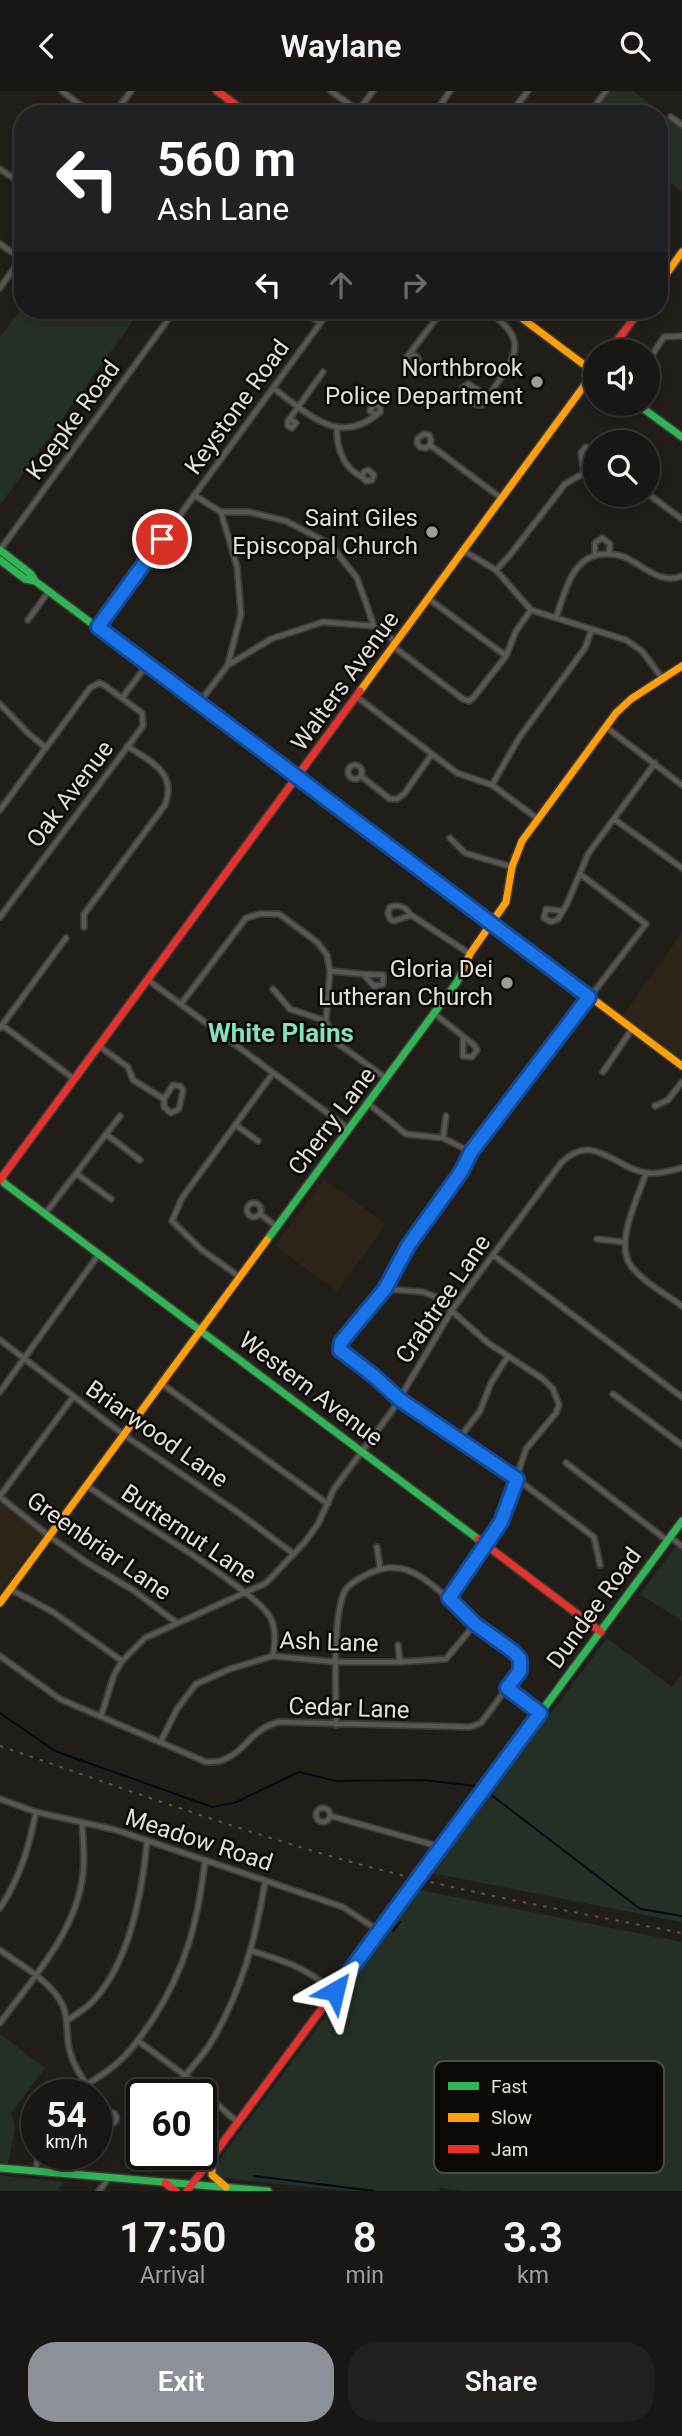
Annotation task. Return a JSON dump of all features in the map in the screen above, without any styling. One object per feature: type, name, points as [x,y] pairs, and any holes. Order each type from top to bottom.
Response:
[{"type":"main road","points":[[217,91],[235,105]]},
{"type":"main road","points":[[668,272],[682,252]]},
{"type":"main road","points":[[523,319],[583,363]]},
{"type":"main road","points":[[619,339],[633,319]]},
{"type":"main road","name":"Walters Avenue","points":[[1,1178],[583,388]]},
{"type":"main road","points":[[654,416],[682,437]]},
{"type":"main road","points":[[0,550],[48,591],[682,1066]]},
{"type":"main road","points":[[0,559],[25,579],[35,581]]},
{"type":"main road","name":"Cherry Lane","points":[[0,1603],[457,982],[470,954],[506,902],[512,867],[522,841],[538,819],[625,705],[682,666]]},
{"type":"main road","name":"Western Avenue","points":[[1,1178],[4,1183],[601,1632]]},
{"type":"main road","name":"Dundee Road","points":[[217,2151],[682,1521]]},
{"type":"main road","points":[[0,2168],[164,2182],[190,2188],[226,2187],[268,2191]]},
{"type":"main road","name":"Dundee Road","points":[[190,2188],[203,2170]]},
{"type":"main road","points":[[211,2170],[214,2179],[226,2187]]},
{"type":"main road","points":[[164,2182],[176,2191]]},
{"type":"street","points":[[62,91],[80,105]]},
{"type":"street","points":[[331,91],[351,105]]},
{"type":"street","points":[[517,105],[528,91]]},
{"type":"street","points":[[671,117],[682,125]]},
{"type":"street","points":[[0,288],[14,269]]},
{"type":"street","name":"Koepke Road","points":[[0,550],[168,319]]},
{"type":"street","points":[[314,319],[320,323]]},
{"type":"street","name":"Keystone Road","points":[[98,627],[323,319]]},
{"type":"street","points":[[411,354],[436,319]]},
{"type":"street","points":[[488,396],[468,384],[462,389],[464,395],[475,404],[482,404],[488,396],[512,363],[515,349],[512,335],[498,319]]},
{"type":"street","points":[[660,343],[664,337],[682,336]]},
{"type":"street","points":[[291,419],[297,406],[323,372]]},
{"type":"street","points":[[273,388],[313,418],[337,428],[366,424],[376,415]]},
{"type":"street","points":[[337,428],[343,459],[350,469],[362,476]]},
{"type":"street","points":[[430,445],[502,499]]},
{"type":"street","points":[[496,570],[561,488],[583,475]]},
{"type":"street","points":[[194,495],[221,512],[249,512],[286,521],[330,544],[357,578],[374,626]]},
{"type":"street","points":[[660,503],[682,519]]},
{"type":"street","points":[[221,512],[237,566],[241,614],[228,665]]},
{"type":"street","points":[[595,554],[595,543],[602,538],[610,544],[609,553]]},
{"type":"street","points":[[464,551],[496,570],[531,610],[626,640],[649,659],[663,678]]},
{"type":"street","points":[[556,618],[574,571],[595,554],[609,553],[629,558],[660,577],[682,576]]},
{"type":"street","points":[[28,620],[48,591]]},
{"type":"street","points":[[429,599],[506,656]]},
{"type":"street","points":[[199,703],[228,665],[271,639],[323,622],[374,626],[391,639],[394,647],[469,701],[506,656],[516,631],[531,610]]},
{"type":"street","points":[[492,785],[519,738],[585,648],[592,629]]},
{"type":"street","points":[[0,810],[90,688],[99,683],[122,698],[147,664]]},
{"type":"street","points":[[357,697],[457,773],[492,785],[538,819]]},
{"type":"street","name":"Oak Avenue","points":[[0,917],[143,726],[142,713],[122,698]]},
{"type":"street","points":[[1,708],[46,748]]},
{"type":"street","points":[[606,727],[682,785]]},
{"type":"street","points":[[84,927],[84,914],[165,805],[168,796],[169,788],[161,770],[127,746]]},
{"type":"street","points":[[361,776],[390,799],[397,799],[404,794],[432,754]]},
{"type":"street","points":[[561,911],[589,853],[655,763]]},
{"type":"street","points":[[614,819],[682,868]]},
{"type":"street","points":[[450,838],[465,853],[512,867]]},
{"type":"street","points":[[580,874],[646,924],[471,1152],[461,1172],[408,1246],[385,1289],[341,1342],[340,1350],[399,1399],[517,1479],[594,1537],[600,1565]]},
{"type":"street","points":[[411,915],[394,921],[388,913],[390,907],[397,905],[407,908],[411,915],[470,954]]},
{"type":"street","points":[[181,1004],[246,918],[260,914],[279,915],[317,942],[327,955],[330,971],[326,1021],[337,1043],[387,1079]]},
{"type":"street","points":[[66,938],[1,1025],[74,1079]]},
{"type":"street","points":[[330,971],[383,975],[383,984],[374,986],[363,974]]},
{"type":"street","points":[[148,980],[349,1130]]},
{"type":"street","points":[[273,989],[290,1009],[326,1021]]},
{"type":"street","points":[[435,1014],[463,1037],[477,1050],[472,1057],[463,1056],[463,1037]]},
{"type":"street","points":[[603,1072],[632,1029]]},
{"type":"street","points":[[99,1046],[128,1067],[133,1080],[164,1099]]},
{"type":"street","points":[[240,1277],[202,1250],[172,1221],[182,1198],[273,1073]]},
{"type":"street","points":[[655,1106],[668,1100],[682,1082]]},
{"type":"street","points":[[173,1085],[180,1086],[183,1090],[182,1103],[175,1112],[166,1111],[164,1099],[173,1085]]},
{"type":"street","points":[[369,1104],[406,1134],[443,1138],[471,1152]]},
{"type":"street","points":[[45,1214],[120,1116]]},
{"type":"street","points":[[443,1138],[446,1116]]},
{"type":"street","points":[[237,1126],[258,1141]]},
{"type":"street","points":[[106,1134],[140,1160]]},
{"type":"street","name":"Crabtree Lane","points":[[101,1716],[114,1675],[122,1661],[145,1638],[266,1583],[294,1554],[318,1524],[334,1489],[399,1399],[452,1310],[570,1154],[583,1149],[604,1154],[646,1173]]},
{"type":"street","points":[[682,1168],[646,1173],[623,1242],[626,1259],[632,1268],[682,1306]]},
{"type":"street","points":[[77,1174],[111,1199]]},
{"type":"street","points":[[260,1215],[277,1227]]},
{"type":"street","points":[[597,1239],[623,1242]]},
{"type":"street","points":[[0,1392],[99,1254]]},
{"type":"street","points":[[493,1255],[682,1397]]},
{"type":"street","points":[[385,1289],[424,1292],[436,1297],[488,1343],[543,1379],[556,1395],[556,1413],[526,1449],[501,1522],[449,1598]]},
{"type":"street","name":"Briarwood Lane","points":[[0,1340],[124,1435],[294,1554]]},
{"type":"street","points":[[458,1440],[481,1411],[491,1383],[508,1356]]},
{"type":"street","points":[[161,1384],[328,1504]]},
{"type":"street","points":[[613,1394],[682,1445]]},
{"type":"street","points":[[0,1496],[74,1397]]},
{"type":"street","points":[[566,1463],[682,1546]]},
{"type":"street","name":"Butternut Lane","points":[[86,1485],[127,1514],[180,1545],[246,1593],[268,1614],[275,1633],[273,1656]]},
{"type":"street","name":"Greenbriar Lane","points":[[0,1496],[49,1536],[133,1590],[177,1623]]},
{"type":"street","points":[[377,1547],[380,1569]]},
{"type":"street","points":[[336,1725],[336,1662],[340,1607],[345,1590],[362,1577],[380,1569],[408,1570],[449,1598],[475,1624],[514,1652],[520,1659],[520,1671],[507,1688],[540,1713]]},
{"type":"street","points":[[10,1589],[53,1612],[122,1661]]},
{"type":"street","name":"Ash Lane","points":[[161,1741],[177,1709],[196,1684],[230,1669],[273,1656],[336,1662],[446,1659],[475,1624]]},
{"type":"street","points":[[398,1645],[400,1662]]},
{"type":"street","name":"Cedar Lane","points":[[0,1656],[60,1699],[206,1762],[222,1761],[258,1730],[279,1722],[470,1727],[481,1723],[507,1688]]},
{"type":"street","name":"Meadow Road","points":[[0,1799],[36,1812],[116,1830],[343,1907],[380,1931]]},
{"type":"street","points":[[0,1908],[25,1859],[36,1812]]},
{"type":"street","points":[[331,1816],[442,1847]]},
{"type":"street","points":[[0,2023],[68,1925],[83,1874],[82,1823]]},
{"type":"street","points":[[68,2020],[90,2004],[115,1966],[130,1930],[143,1881],[147,1841]]},
{"type":"street","points":[[94,2079],[113,2067],[138,2041],[167,1998],[193,1935],[205,1861]]},
{"type":"street","points":[[183,2079],[209,2045],[228,2011],[251,1951],[260,1918],[265,1881]]},
{"type":"street","points":[[0,1950],[54,1991],[68,2020],[70,2053],[81,2079]]},
{"type":"street","points":[[251,1951],[296,1965],[335,1991]]},
{"type":"street","points":[[138,2041],[186,2076],[238,2122]]},
{"type":"street","points":[[99,2191],[109,2178]]},
{"type":"shaded area","points":[[682,933],[682,1067],[620,1020]]},
{"type":"shaded area","points":[[324,1179],[386,1224],[337,1291],[275,1246]]},
{"type":"shaded area","points":[[0,1502],[43,1535],[0,1592]]},
{"type":"green space","points":[[611,91],[633,91],[652,105],[601,105]]},
{"type":"green space","points":[[668,117],[682,128],[682,192],[668,181]]},
{"type":"green space","points":[[14,318],[134,319],[0,505],[0,337]]},
{"type":"green space","points":[[677,1545],[682,1549],[682,1621],[640,1594]]},
{"type":"green space","points":[[607,1638],[672,1687],[682,1675],[682,1922],[432,1873]]},
{"type":"green space","points":[[419,1890],[682,1942],[682,2191],[466,2191],[440,2188],[439,2191],[345,2191],[214,2177],[212,2170],[217,2170],[217,2163]]},
{"type":"green space","points":[[0,2034],[45,2068],[37,2079],[21,2079],[21,2100],[11,2113],[15,2127],[8,2164],[0,2163]]},
{"type":"green space","points":[[0,2175],[64,2182],[57,2191],[0,2191]]},
{"type":"waterway","points":[[0,1713],[55,1751],[212,1807],[234,1803],[299,1772],[336,1781],[422,1780],[477,1786]]},
{"type":"waterway","points":[[490,1794],[641,1909],[682,1916]]},
{"type":"waterway","points":[[393,1931],[400,1922]]},
{"type":"waterway","points":[[254,2176],[374,2191]]},
{"type":"railway","points":[[0,1746],[214,1820],[344,1860],[470,1891],[682,1933]]},
{"type":"traffic: fast","points":[[653,416],[682,437]]},
{"type":"traffic: fast","points":[[0,550],[31,574],[35,581]]},
{"type":"traffic: fast","points":[[0,560],[25,579],[35,581],[335,805]]},
{"type":"traffic: fast","points":[[267,1240],[462,972]]},
{"type":"traffic: fast","points":[[1,1177],[4,1183],[478,1539]]},
{"type":"traffic: fast","points":[[473,1804],[682,1521]]},
{"type":"traffic: fast","points":[[0,2168],[268,2191]]},
{"type":"traffic: slow","points":[[668,272],[682,252]]},
{"type":"traffic: slow","points":[[523,319],[583,364]]},
{"type":"traffic: slow","points":[[360,691],[583,387]]},
{"type":"traffic: slow","points":[[462,972],[470,954],[506,902],[512,867],[522,841],[616,713],[631,699],[682,666]]},
{"type":"traffic: slow","points":[[335,805],[682,1066]]},
{"type":"traffic: slow","points":[[0,1603],[267,1240]]},
{"type":"traffic: slow","points":[[212,2170],[212,2175],[226,2187]]},
{"type":"traffic: jam","points":[[217,91],[236,105]]},
{"type":"traffic: jam","points":[[619,339],[633,319]]},
{"type":"traffic: jam","points":[[0,1180],[360,691]]},
{"type":"traffic: jam","points":[[478,1539],[601,1632]]},
{"type":"traffic: jam","points":[[187,2191],[473,1804]]},
{"type":"traffic: jam","points":[[165,2183],[176,2191]]},
{"type":"place","name":"Northbrook Police Department","points":[[537,382]]},
{"type":"place","name":"Saint Giles Episcopal Church","points":[[432,532]]},
{"type":"place","name":"Gloria Dei Lutheran Church","points":[[507,983]]},
{"type":"district","name":"White Plains","points":[[281,1033]]},
{"type":"route","points":[[162,539],[98,627],[589,997],[471,1152],[461,1172],[408,1246],[385,1289],[341,1342],[340,1350],[345,1356],[374,1376],[399,1399],[517,1479],[501,1522],[449,1598],[475,1624],[520,1659],[520,1671],[507,1688],[540,1713],[418,1882],[335,1991]]}]
